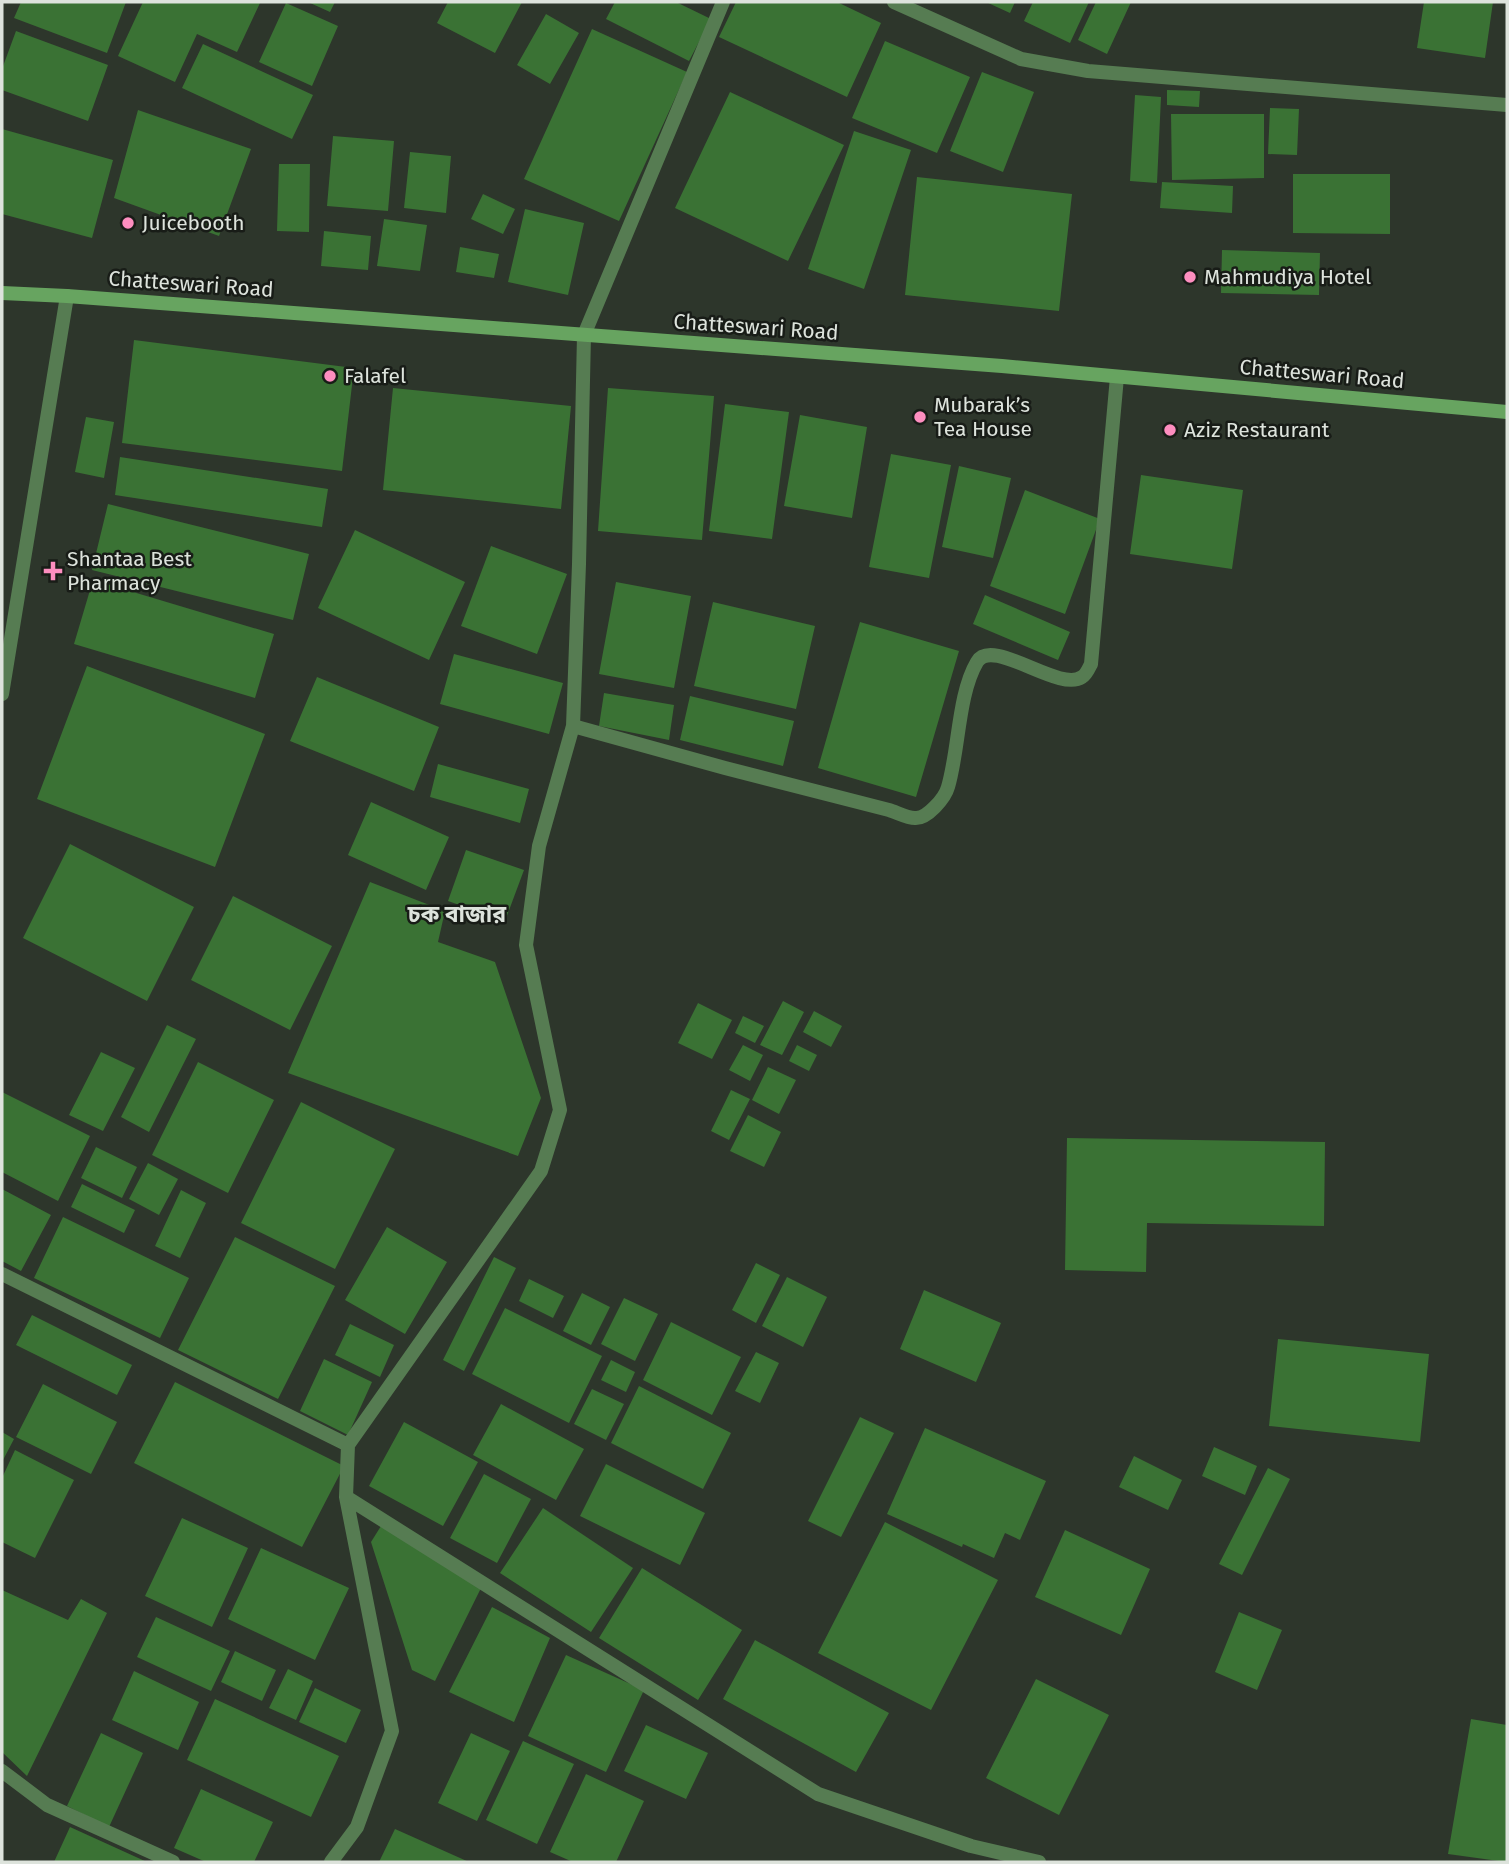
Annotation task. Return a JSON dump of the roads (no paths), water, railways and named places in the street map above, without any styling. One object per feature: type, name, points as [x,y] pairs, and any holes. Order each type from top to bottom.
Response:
[{"type":"main road","name":"Chatteswari Road","points":[[2,293],[1002,366],[1507,412]]},
{"type":"street","points":[[331,1862],[357,1827],[392,1731],[346,1497],[348,1445],[541,1171],[560,1110],[526,945],[539,846],[573,726],[584,335],[723,2]]},
{"type":"street","points":[[894,2],[1021,59],[1087,71],[1507,105]]},
{"type":"street","points":[[2,694],[67,296]]},
{"type":"street","points":[[573,726],[915,818],[928,815],[947,790],[968,687],[978,660],[989,654],[1063,679],[1075,680],[1084,677],[1091,664],[1117,377]]},
{"type":"street","points":[[2,1274],[348,1445]]},
{"type":"street","points":[[346,1497],[818,1794],[971,1846],[1039,1862]]},
{"type":"street","points":[[2,1771],[47,1805],[173,1862]]},
{"type":"place","name":"Juicebooth","points":[[128,223]]},
{"type":"place","name":"Mahmudiya Hotel","points":[[1190,277]]},
{"type":"place","name":"Falafel","points":[[330,376]]},
{"type":"place","name":"Mubarak’s Tea House","points":[[920,417]]},
{"type":"place","name":"Aziz Restaurant","points":[[1170,430]]},
{"type":"place","name":"Shantaa Best Pharmacy","points":[[53,571]]},
{"type":"district","name":"চক বাজার","points":[[457,914]]}]
